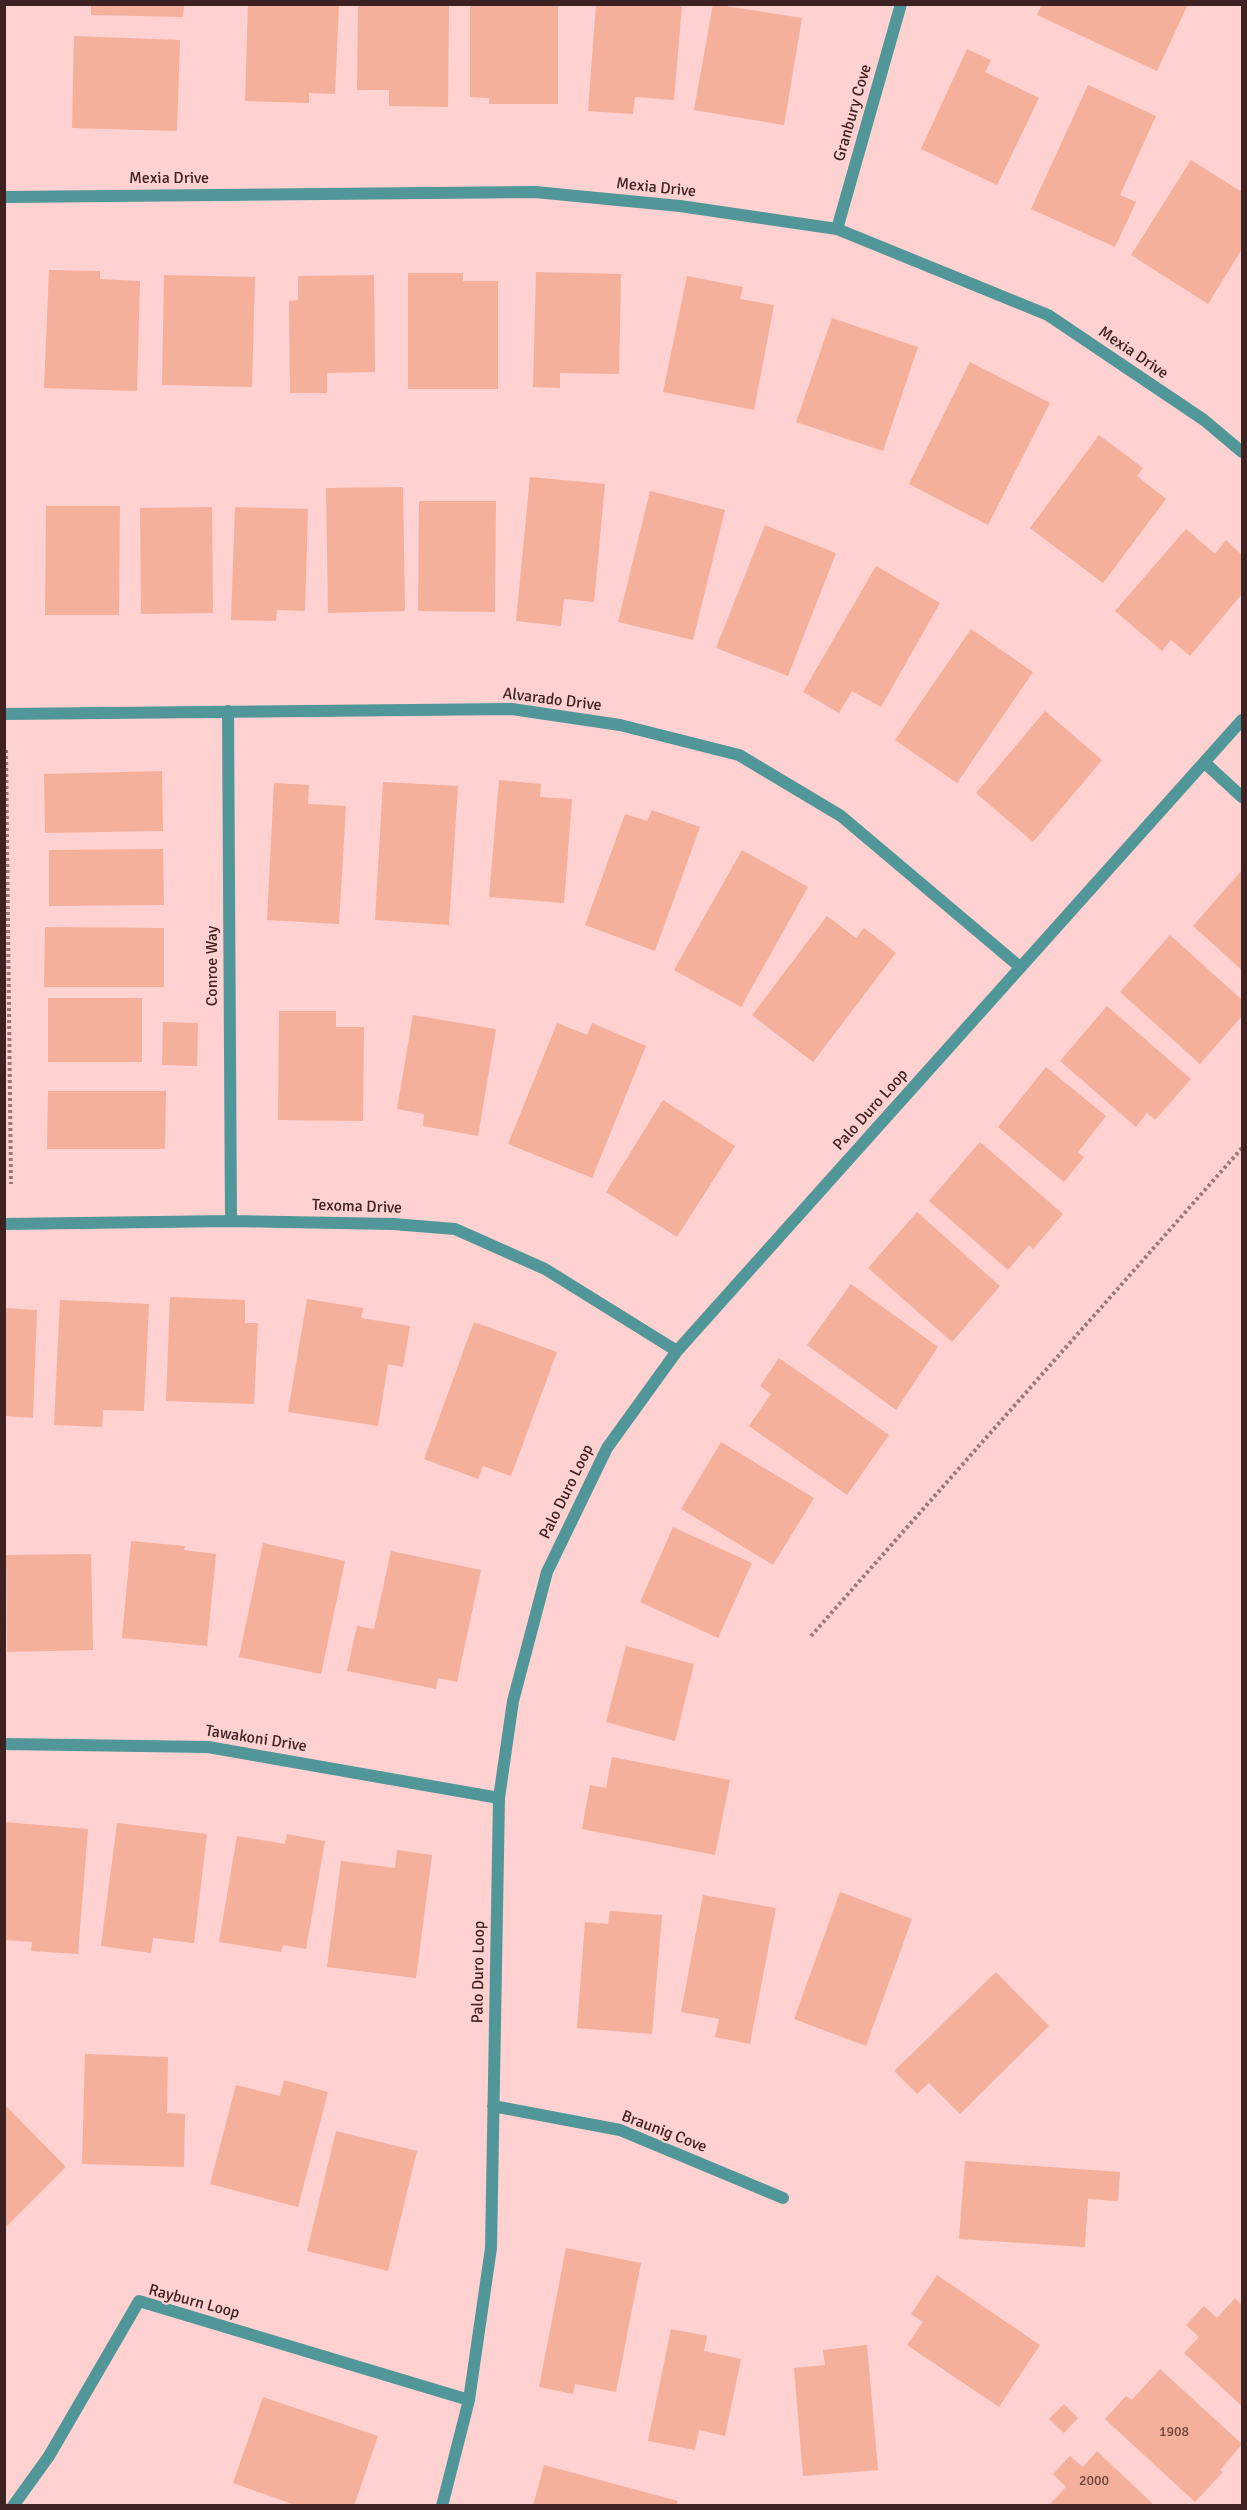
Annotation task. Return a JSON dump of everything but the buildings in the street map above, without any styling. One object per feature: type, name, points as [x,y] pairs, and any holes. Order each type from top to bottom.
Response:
[{"type":"street","name":"Granbury Cove","points":[[837,229],[901,4]]},
{"type":"street","name":"Mexia Drive","points":[[4,197],[535,192],[680,206],[837,229],[1048,315],[1204,420],[1242,452]]},
{"type":"street","name":"Alvarado Drive","points":[[4,714],[512,709],[620,725],[739,755],[841,816],[1020,968]]},
{"type":"street","name":"Conroe Way","points":[[228,711],[231,1221]]},
{"type":"street","name":"Palo Duro Loop","points":[[442,2505],[469,2400],[491,2248],[499,1798],[513,1701],[547,1572],[607,1448],[677,1352],[1242,720]]},
{"type":"street","points":[[1205,763],[1242,797]]},
{"type":"street","name":"Texoma Drive","points":[[4,1224],[231,1221],[393,1224],[455,1229],[545,1269],[677,1352]]},
{"type":"street","name":"Tawakoni Drive","points":[[4,1744],[208,1747],[499,1798]]},
{"type":"street","name":"Braunig Cove","points":[[493,2106],[620,2130],[783,2198]]},
{"type":"street","name":"Rayburn Loop","points":[[13,2505],[54,2448],[139,2301],[469,2400]]},
{"type":"path","points":[[6,750],[11,1184]]},
{"type":"path","points":[[812,1636],[1242,1148]]}]
